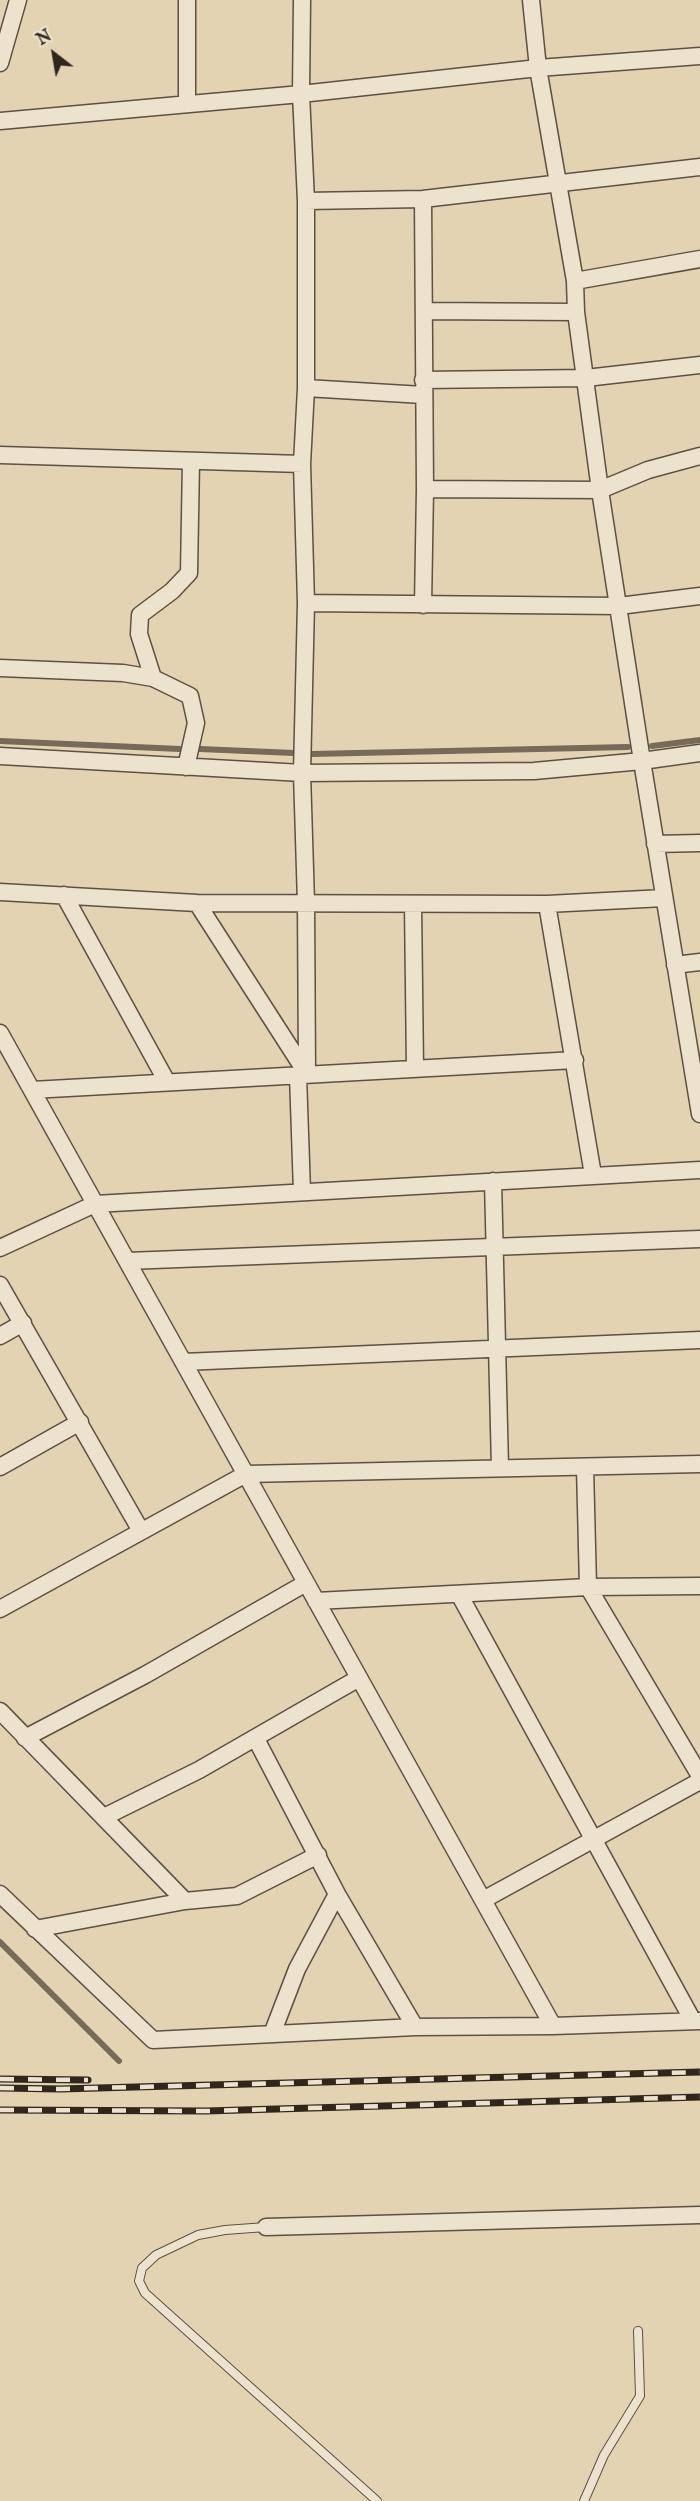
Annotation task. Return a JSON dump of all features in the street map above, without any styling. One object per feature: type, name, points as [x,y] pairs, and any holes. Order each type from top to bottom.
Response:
[{"type":"street","points":[[0,63],[6,18],[18,0]]},
{"type":"street","points":[[187,0],[187,104]]},
{"type":"street","points":[[302,0],[301,94],[306,201],[306,388],[302,464],[306,603],[302,773],[306,903],[302,1192]]},
{"type":"street","points":[[531,0],[538,68],[574,281],[576,312],[600,490],[675,965],[697,1076],[700,1114]]},
{"type":"street","points":[[0,121],[301,94],[538,68],[700,56]]},
{"type":"street","points":[[306,201],[423,199],[700,167]]},
{"type":"street","points":[[423,199],[425,489],[423,605]]},
{"type":"street","points":[[574,281],[700,259]]},
{"type":"street","points":[[424,311],[576,312]]},
{"type":"street","points":[[306,388],[423,388],[586,378],[700,365]]},
{"type":"street","points":[[0,455],[302,464]]},
{"type":"street","points":[[425,489],[600,490],[648,470],[700,456]]},
{"type":"street","points":[[153,678],[139,634],[140,615],[172,591],[189,573],[191,461]]},
{"type":"street","points":[[306,603],[619,606],[700,596]]},
{"type":"street","points":[[0,668],[123,673],[153,678],[190,696],[196,723],[186,767]]},
{"type":"street","points":[[0,756],[302,773],[534,771],[700,753]]},
{"type":"street","points":[[655,844],[700,843]]},
{"type":"street","points":[[0,892],[197,903],[548,904],[664,898]]},
{"type":"street","points":[[64,895],[167,1082]]},
{"type":"street","points":[[197,903],[303,1075]]},
{"type":"street","points":[[413,904],[415,1069]]},
{"type":"street","points":[[548,904],[593,1175]]},
{"type":"street","points":[[675,965],[700,962]]},
{"type":"street","points":[[0,1033],[553,2026]]},
{"type":"street","points":[[32,1090],[575,1060]]},
{"type":"street","points":[[0,1248],[95,1204],[700,1170]]},
{"type":"street","points":[[493,1181],[500,1468]]},
{"type":"street","points":[[127,1261],[700,1239]]},
{"type":"street","points":[[0,1286],[141,1532]]},
{"type":"street","points":[[0,1336],[23,1323]]},
{"type":"street","points":[[183,1362],[700,1340]]},
{"type":"street","points":[[0,1467],[80,1422]]},
{"type":"street","points":[[0,1609],[246,1474],[700,1464]]},
{"type":"street","points":[[585,1467],[588,1587],[700,1776]]},
{"type":"street","points":[[25,1738],[145,1675],[306,1583]]},
{"type":"street","points":[[316,1601],[588,1587],[700,1586]]},
{"type":"street","points":[[0,1894],[153,2040],[415,2027],[553,2026],[697,2021],[594,1840],[459,1594]]},
{"type":"street","points":[[104,1817],[256,1739],[359,1678]]},
{"type":"street","points":[[0,1711],[185,1901]]},
{"type":"street","points":[[256,1739],[337,1894],[415,2027]]},
{"type":"street","points":[[483,1900],[700,1781]]},
{"type":"street","points":[[35,1929],[185,1901],[237,1896],[318,1855]]},
{"type":"street","points":[[272,2034],[297,1969],[337,1894]]},
{"type":"street","points":[[266,2227],[700,2216]]},
{"type":"lane","points":[[266,2227],[225,2230],[198,2235],[156,2255],[142,2268],[138,2281],[145,2293],[377,2501]]},
{"type":"lane","points":[[584,2501],[604,2455],[640,2396],[638,2331]]},
{"type":"waterway","points":[[652,746],[700,740]]},
{"type":"waterway","points":[[0,741],[180,749]]},
{"type":"waterway","points":[[312,754],[628,747]]},
{"type":"waterway","points":[[200,749],[294,753]]},
{"type":"waterway","points":[[0,1942],[119,2061]]},
{"type":"railway","points":[[0,2088],[60,2089],[700,2072]]},
{"type":"railway","points":[[0,2079],[88,2080]]},
{"type":"railway","points":[[0,2110],[206,2111],[700,2097]]}]
